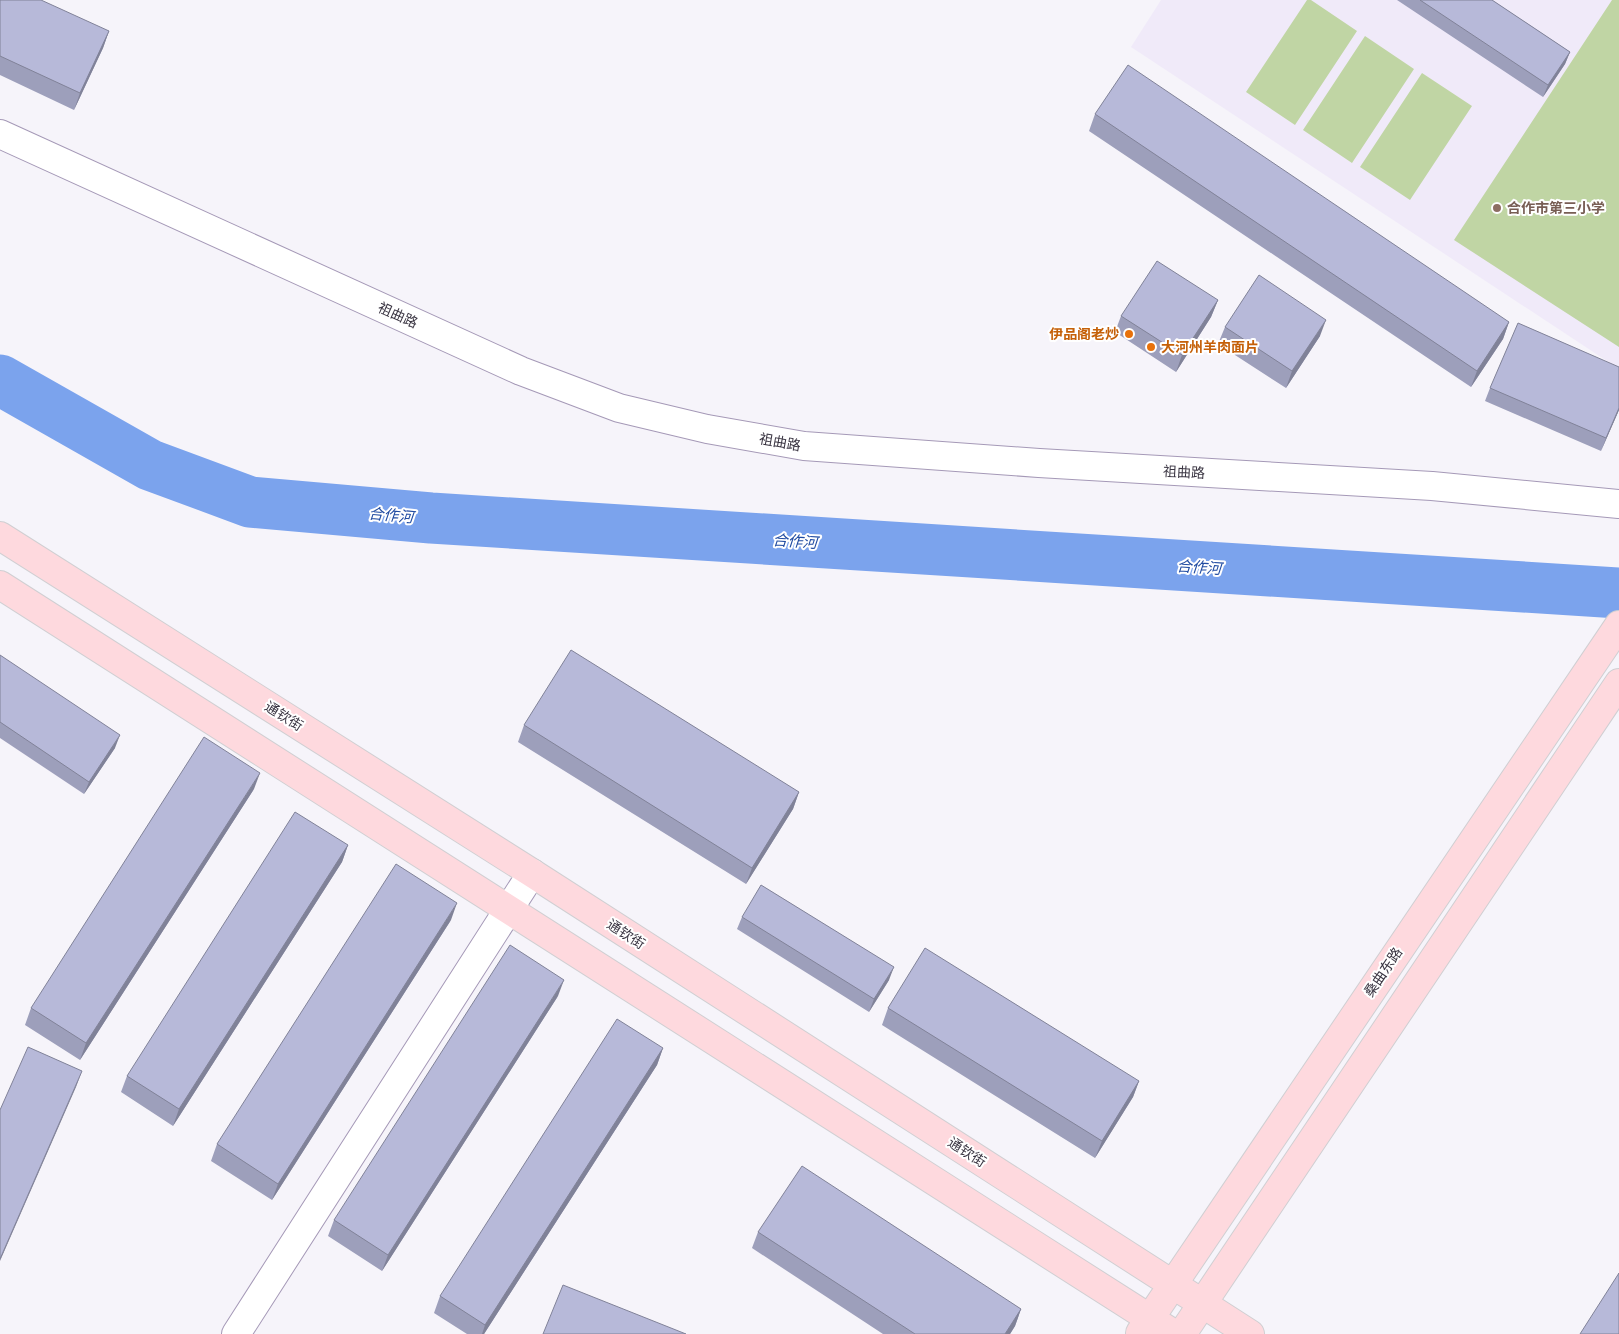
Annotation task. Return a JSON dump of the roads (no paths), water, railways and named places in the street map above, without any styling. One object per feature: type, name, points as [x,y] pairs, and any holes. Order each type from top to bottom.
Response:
[{"type":"main road","name":"通钦街","points":[[0,536],[532,873],[1250,1334]]},
{"type":"main road","points":[[0,585],[508,909],[1144,1326],[1174,1334]]},
{"type":"main road","name":"桑曲东路","points":[[1144,1326],[1619,625]]},
{"type":"main road","points":[[1182,1334],[1619,683]]},
{"type":"street","name":"祖曲路","points":[[0,134],[521,371],[619,408],[707,429],[804,446],[1049,464],[1432,486],[1619,504]]},
{"type":"street","points":[[236,1334],[532,873]]},
{"type":"waterway","name":"合作河","points":[[0,380],[150,465],[250,502],[431,518],[1619,593]]},
{"type":"place","name":"合作市第三小学","points":[[1497,208]]},
{"type":"place","name":"伊品阁老炒","points":[[1129,334]]},
{"type":"place","name":"大河州羊肉面片","points":[[1151,347]]}]
